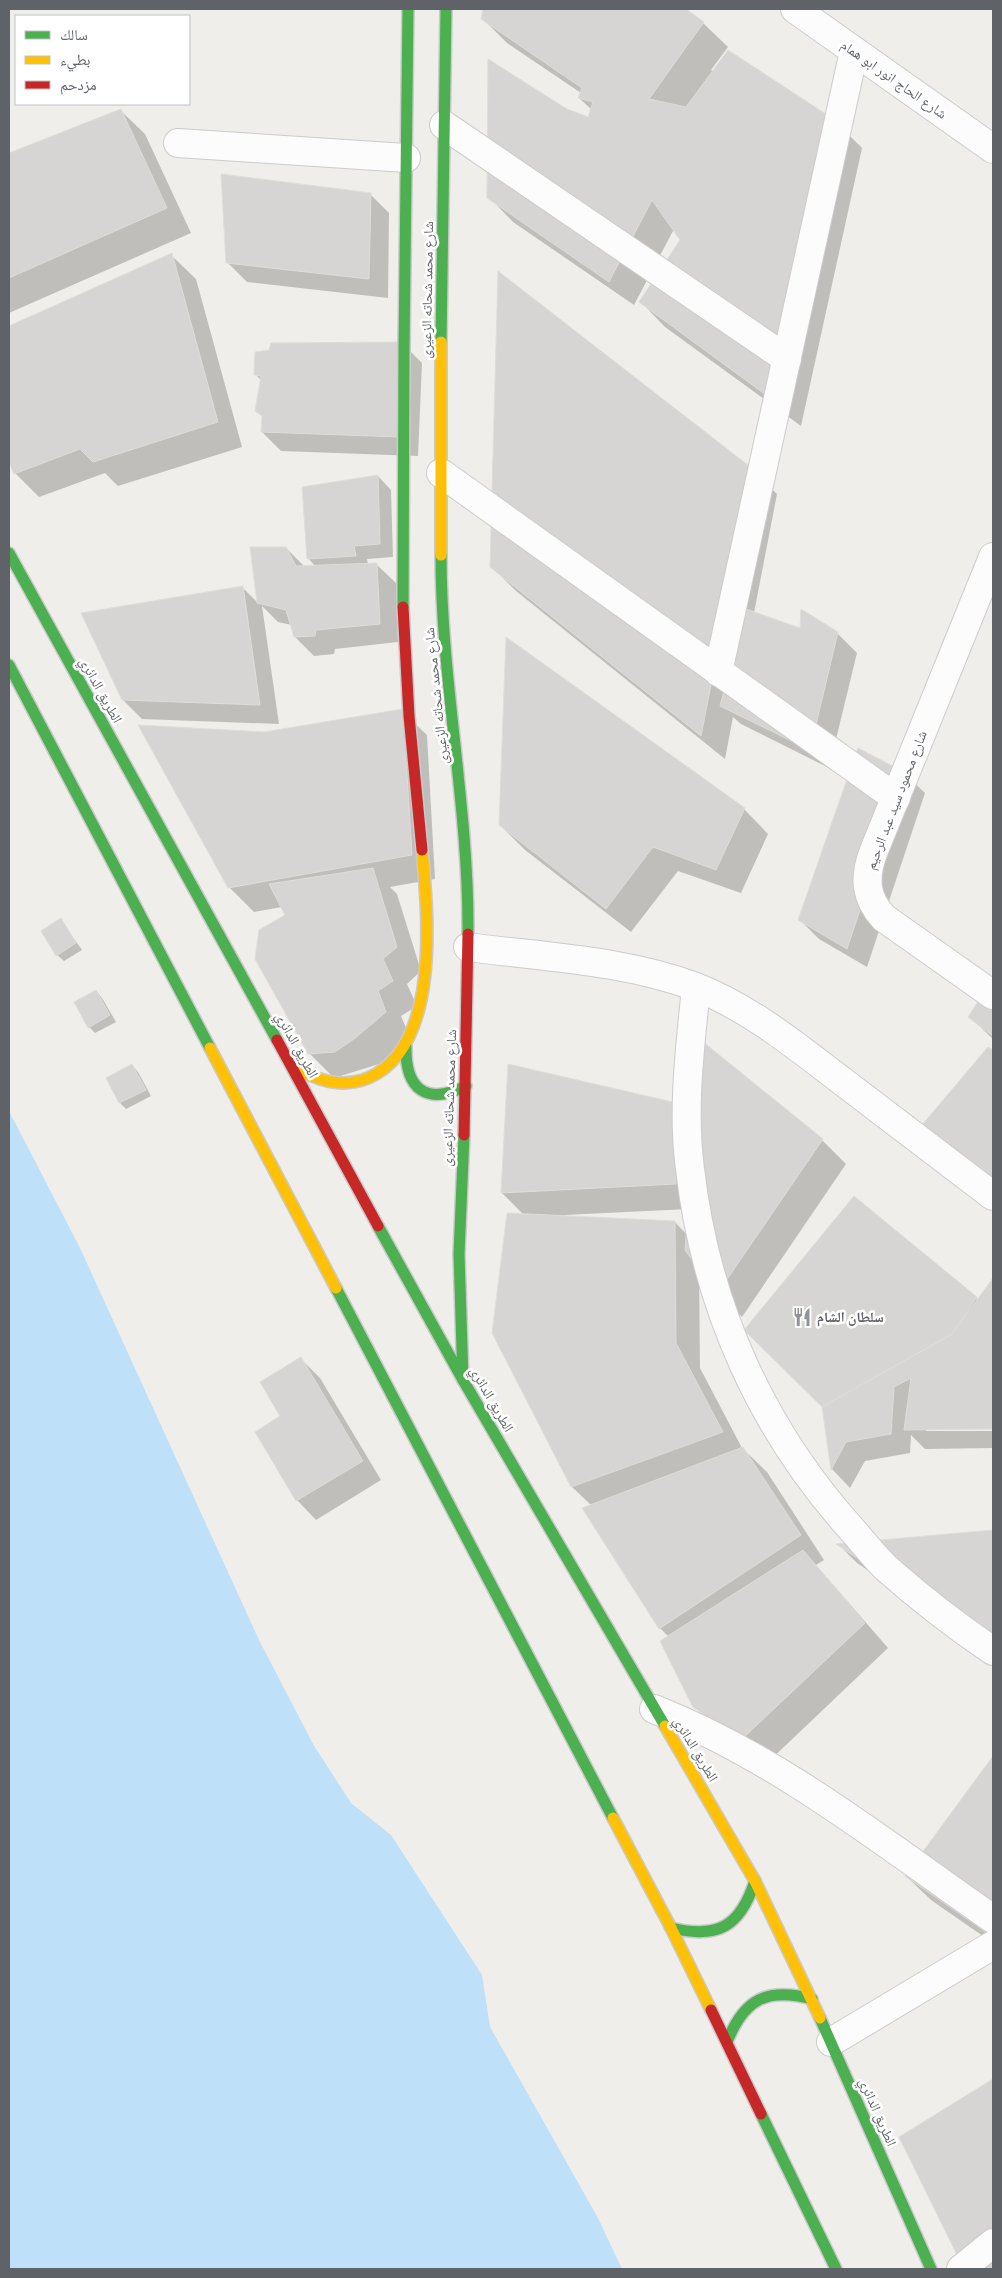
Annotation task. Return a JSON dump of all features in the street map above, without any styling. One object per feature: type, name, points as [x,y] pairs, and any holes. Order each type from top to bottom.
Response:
[{"type":"main road","name":"شارع محمد شحاته الزعيرى","points":[[292,1066],[318,1080],[332,1083],[354,1082],[375,1076],[394,1063],[406,1046],[416,1019],[422,991],[426,934],[421,835],[410,728],[404,639],[408,358],[406,158],[408,9]]},
{"type":"main road","name":"شارع محمد شحاته الزعيرى","points":[[446,9],[436,359],[441,473],[443,636],[462,804],[468,900],[466,1086],[459,1254],[463,1380]]},
{"type":"main road","name":"الطريق الدائري","points":[[9,553],[463,1380],[755,1881],[812,1999],[931,2269]]},
{"type":"main road","points":[[9,665],[671,1928],[836,2269]]},
{"type":"main road","points":[[406,1046],[404,1060],[407,1074],[415,1086],[426,1094],[441,1097],[454,1094],[466,1086]]},
{"type":"main road","points":[[671,1928],[689,1934],[708,1934],[726,1927],[741,1915],[750,1899],[755,1881]]},
{"type":"main road","points":[[727,2042],[732,2024],[744,2009],[759,1998],[776,1992],[795,1993],[812,1999]]},
{"type":"street","name":"شارع الحاج انور ابو همام","points":[[795,9],[993,149]]},
{"type":"street","points":[[718,672],[854,51]]},
{"type":"street","points":[[444,125],[787,359]]},
{"type":"street","points":[[178,143],[406,158]]},
{"type":"street","points":[[441,473],[896,798]]},
{"type":"street","name":"شارع محمود سيد عبد الرحيم","points":[[993,557],[868,867],[867,881],[868,895],[874,908],[884,918],[993,995]]},
{"type":"street","points":[[468,948],[600,964],[648,973],[696,988],[738,1008],[779,1033],[993,1196]]},
{"type":"street","points":[[696,988],[687,1078],[690,1168],[705,1258],[734,1344],[774,1425],[825,1500],[885,1567],[952,1623],[993,1651]]},
{"type":"street","points":[[654,1709],[692,1724],[793,1781],[993,1919]]},
{"type":"street","points":[[831,2042],[993,1945]]},
{"type":"street","points":[[961,2269],[993,2243]]},
{"type":"water","points":[[9,1111],[80,1248],[259,1640],[313,1744],[351,1803],[391,1835],[482,1975],[490,2027],[598,2218],[622,2269],[9,2269]]},
{"type":"building","points":[[483,9],[686,9],[704,22],[649,99],[686,107],[728,50],[838,122],[777,403],[639,302],[680,240],[652,200],[609,282],[487,198],[488,59],[567,109],[588,117],[593,102],[578,98],[582,88],[481,19]]},
{"type":"building","points":[[121,109],[167,208],[9,278],[9,153]]},
{"type":"building","points":[[221,174],[371,193],[369,279],[226,263]]},
{"type":"building","points":[[172,253],[218,422],[93,462],[80,449],[14,474],[9,462],[9,326]]},
{"type":"building","points":[[498,271],[753,469],[701,736],[490,567]]},
{"type":"building","points":[[404,342],[399,437],[261,432],[262,416],[255,411],[261,376],[254,375],[255,352],[269,350],[271,343]]},
{"type":"building","points":[[378,475],[380,544],[354,546],[356,556],[307,559],[302,487]]},
{"type":"building","points":[[250,547],[286,547],[296,566],[377,563],[380,624],[316,630],[315,636],[294,637],[286,610],[257,603]]},
{"type":"building","points":[[243,586],[260,705],[122,700],[81,613]]},
{"type":"building","points":[[746,609],[800,628],[801,609],[838,632],[810,750],[720,706]]},
{"type":"building","points":[[506,637],[745,808],[716,870],[653,847],[606,909],[499,825]]},
{"type":"building","points":[[403,709],[412,855],[228,888],[138,725],[264,732]]},
{"type":"building","points":[[858,748],[906,773],[847,949],[798,920]]},
{"type":"building","points":[[373,868],[397,947],[383,959],[393,981],[378,991],[386,1012],[335,1052],[308,1054],[255,959],[259,930],[285,915],[269,884]]},
{"type":"building","points":[[61,918],[76,943],[56,956],[41,931]]},
{"type":"building","points":[[993,979],[993,1036],[968,1017]]},
{"type":"building","points":[[96,990],[110,1015],[88,1028],[74,1002]]},
{"type":"building","points":[[702,1041],[823,1139],[717,1294],[685,1250]]},
{"type":"building","points":[[988,1047],[993,1050],[993,1184],[922,1125]]},
{"type":"building","points":[[132,1064],[146,1090],[119,1103],[106,1078]]},
{"type":"building","points":[[508,1064],[677,1103],[676,1184],[501,1193]]},
{"type":"building","points":[[854,1196],[977,1297],[952,1334],[822,1407],[744,1330]]},
{"type":"building","points":[[507,1213],[675,1221],[676,1343],[723,1432],[571,1487],[492,1333]]},
{"type":"building","points":[[993,1278],[993,1429],[904,1430],[911,1378],[894,1387],[891,1434],[846,1442],[831,1470],[822,1407],[952,1334]]},
{"type":"building","points":[[301,1357],[363,1461],[296,1501],[255,1432],[280,1416],[260,1382]]},
{"type":"building","points":[[743,1447],[801,1535],[659,1629],[582,1508]]},
{"type":"building","points":[[993,1530],[993,1650],[836,1544]]},
{"type":"building","points":[[803,1550],[865,1623],[740,1741],[693,1707],[660,1641]]},
{"type":"building","points":[[993,1756],[993,1937],[905,1876]]},
{"type":"building","points":[[993,2079],[993,2269],[964,2269],[899,2137]]},
{"type":"traffic: fast","points":[[403,607],[408,9]]},
{"type":"traffic: fast","points":[[441,342],[446,9]]},
{"type":"traffic: fast","points":[[9,553],[277,1040]]},
{"type":"traffic: fast","points":[[441,555],[445,650],[464,839],[468,934]]},
{"type":"traffic: fast","points":[[9,665],[210,1048]]},
{"type":"traffic: fast","points":[[406,1046],[409,1073],[414,1083],[421,1090],[440,1094],[452,1092],[466,1086]]},
{"type":"traffic: fast","points":[[463,1380],[459,1254],[464,1135]]},
{"type":"traffic: fast","points":[[378,1226],[463,1380],[665,1726]]},
{"type":"traffic: fast","points":[[336,1288],[613,1818]]},
{"type":"traffic: fast","points":[[671,1928],[702,1932],[725,1926],[742,1909],[755,1881]]},
{"type":"traffic: fast","points":[[727,2042],[741,2015],[759,2000],[770,1996],[782,1995],[812,1999]]},
{"type":"traffic: fast","points":[[820,2018],[931,2269]]},
{"type":"traffic: fast","points":[[761,2114],[836,2269]]},
{"type":"traffic: slow","points":[[441,342],[441,555]]},
{"type":"traffic: slow","points":[[292,1066],[319,1079],[338,1083],[358,1081],[368,1078],[392,1062],[408,1038],[419,1009],[425,977],[427,943],[422,850]]},
{"type":"traffic: slow","points":[[210,1048],[336,1288]]},
{"type":"traffic: slow","points":[[665,1726],[755,1881],[820,2018]]},
{"type":"traffic: slow","points":[[613,1818],[671,1928],[711,2010]]},
{"type":"traffic: jam","points":[[403,607],[409,716],[422,850]]},
{"type":"traffic: jam","points":[[464,1135],[468,934]]},
{"type":"traffic: jam","points":[[277,1040],[378,1226]]},
{"type":"traffic: jam","points":[[711,2010],[761,2114]]},
{"type":"place","name":"سلطان الشام","points":[[802,1317]]}]
